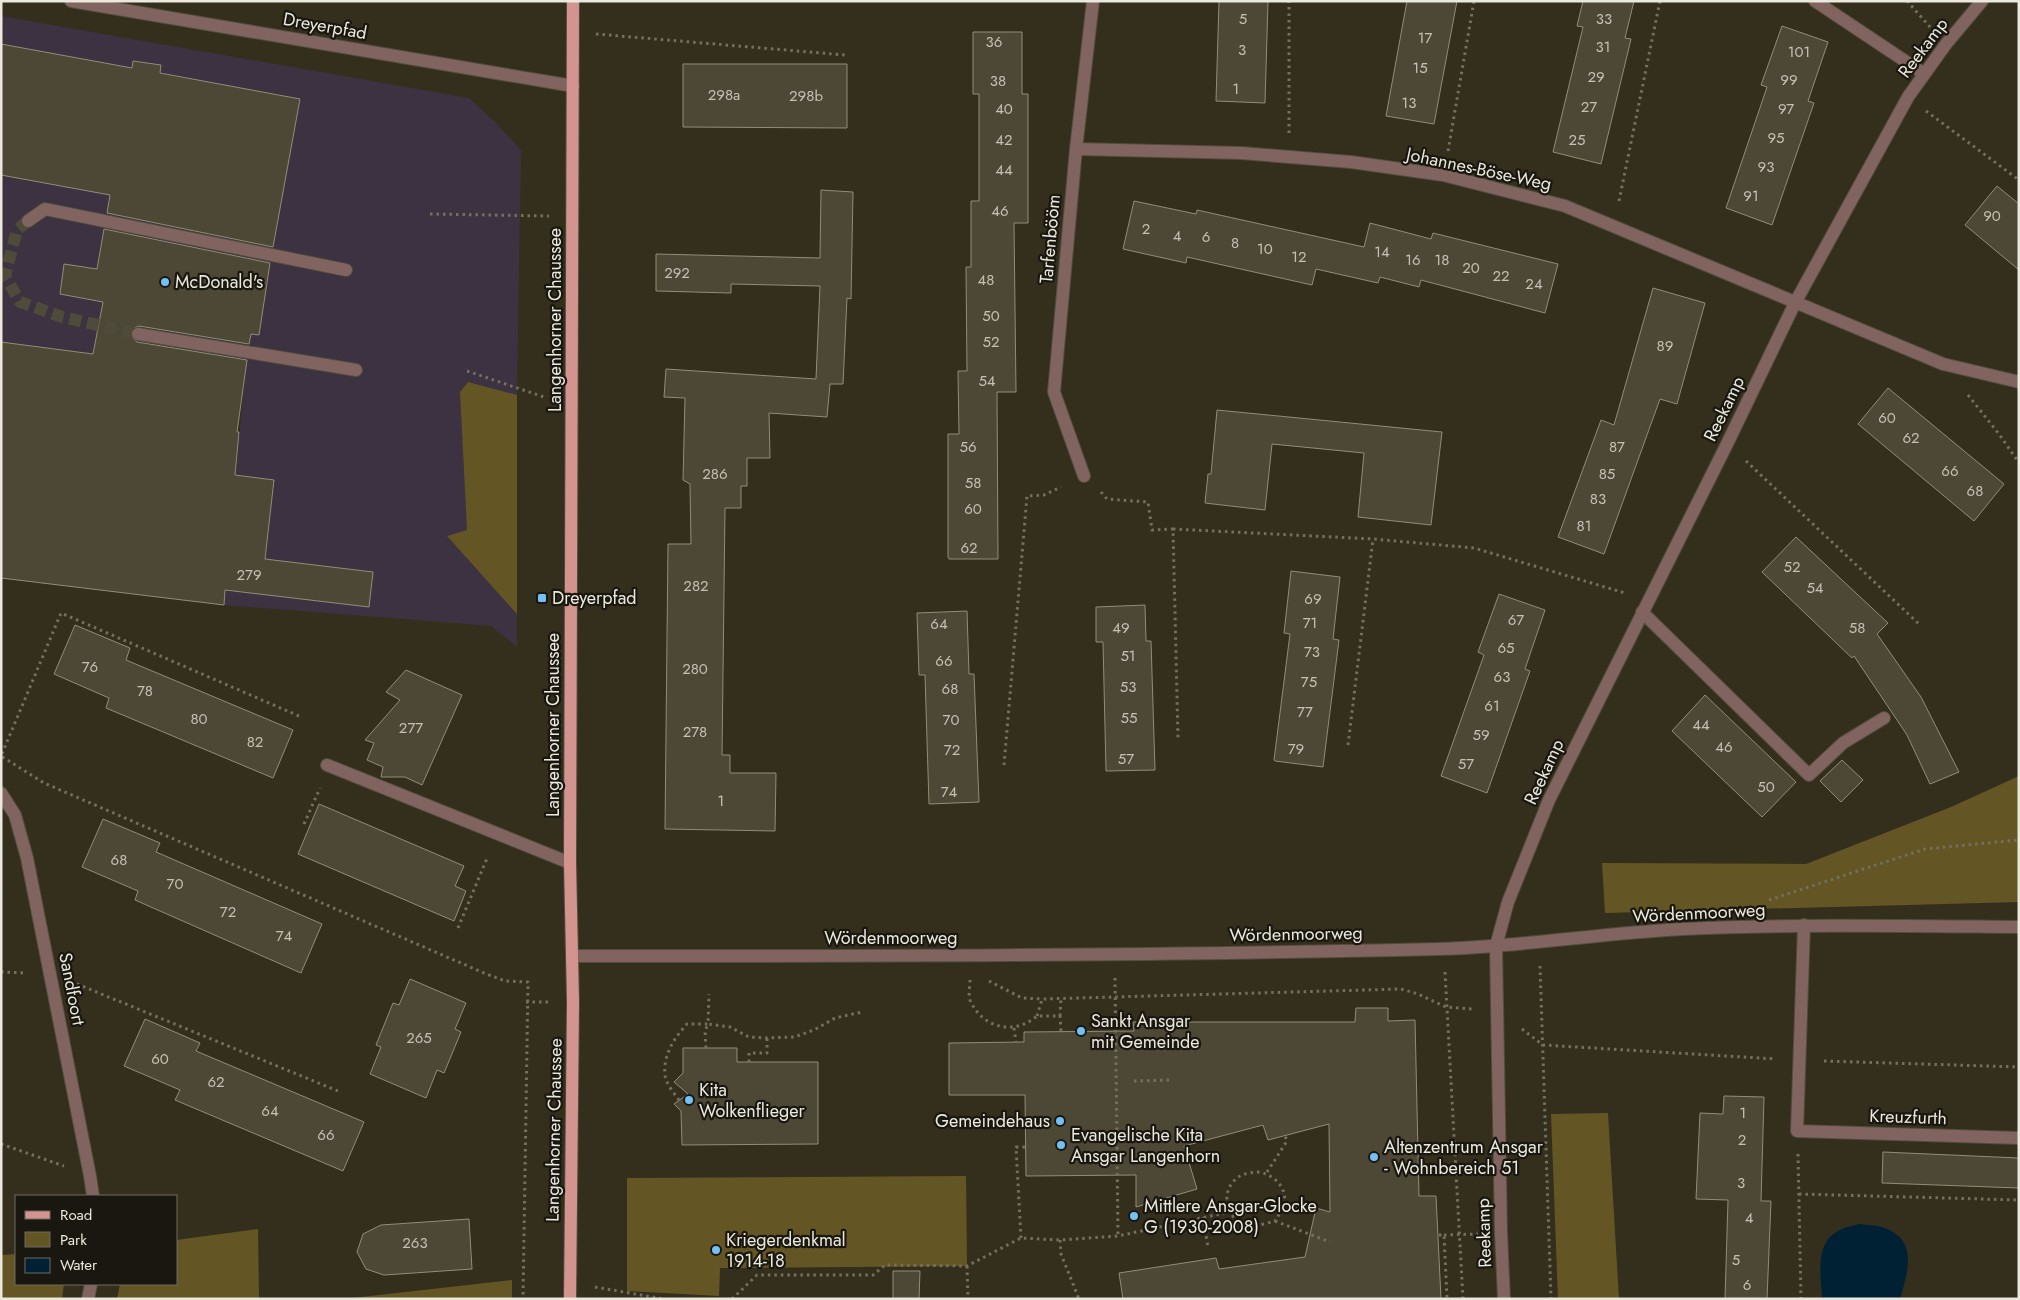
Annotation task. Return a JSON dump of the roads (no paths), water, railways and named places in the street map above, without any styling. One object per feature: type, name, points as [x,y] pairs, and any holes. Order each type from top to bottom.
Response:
[{"type":"main road","name":"Langenhorner Chaussee","points":[[570,1299],[573,1]]},
{"type":"street","name":"Dreyerpfad","points":[[70,1],[573,86]]},
{"type":"street","name":"Tarfenbööm","points":[[1084,476],[1054,392],[1076,149],[1093,1]]},
{"type":"street","points":[[1815,1],[1923,73]]},
{"type":"street","name":"Reekamp","points":[[1504,1299],[1496,946],[1508,902],[1549,800],[1727,444],[1795,303],[1908,97],[1923,73],[1982,1]]},
{"type":"street","name":"Johannes-Böse-Weg","points":[[1076,149],[1241,153],[1350,162],[1443,175],[1565,206],[1795,303]]},
{"type":"street","points":[[28,221],[45,209],[346,270]]},
{"type":"street","points":[[1795,303],[1943,364],[2019,382]]},
{"type":"street","points":[[138,334],[356,370]]},
{"type":"street","points":[[1642,612],[1809,776],[1843,744],[1884,718]]},
{"type":"street","points":[[327,765],[570,862]]},
{"type":"street","name":"Sandfoort","points":[[1,793],[15,815],[28,858],[52,974],[90,1176],[92,1195]]},
{"type":"street","name":"Wördenmoorweg","points":[[572,956],[1115,955],[1444,949],[1539,943],[1680,930],[1804,925],[2019,927]]},
{"type":"street","name":"Kreuzfurth","points":[[1804,925],[1797,1131],[2019,1138]]},
{"type":"street","points":[[88,1299],[91,1285]]},
{"type":"water","points":[[1859,1224],[1882,1227],[1894,1232],[1902,1239],[1908,1257],[1908,1267],[1900,1299],[1822,1299],[1820,1270],[1826,1242],[1840,1230]]},
{"type":"tunnel","points":[[28,221],[17,230],[5,276],[20,302],[62,317],[138,334]]},
{"type":"place","name":"McDonald's","points":[[165,282]]},
{"type":"place","name":"Dreyerpfad","points":[[542,598]]},
{"type":"place","name":"Sankt Ansgar mit Gemeinde","points":[[1081,1031]]},
{"type":"place","name":"Kita Wolkenflieger","points":[[689,1100]]},
{"type":"place","name":"Gemeindehaus","points":[[1060,1121]]},
{"type":"place","name":"Evangelische Kita Ansgar Langenhorn","points":[[1061,1145]]},
{"type":"place","name":"Altenzentrum Ansgar - Wohnbereich 51","points":[[1374,1157]]},
{"type":"place","name":"Mittlere Ansgar-Glocke G (1930-2008)","points":[[1134,1216]]},
{"type":"place","name":"Kriegerdenkmal 1914-18","points":[[716,1250]]}]
